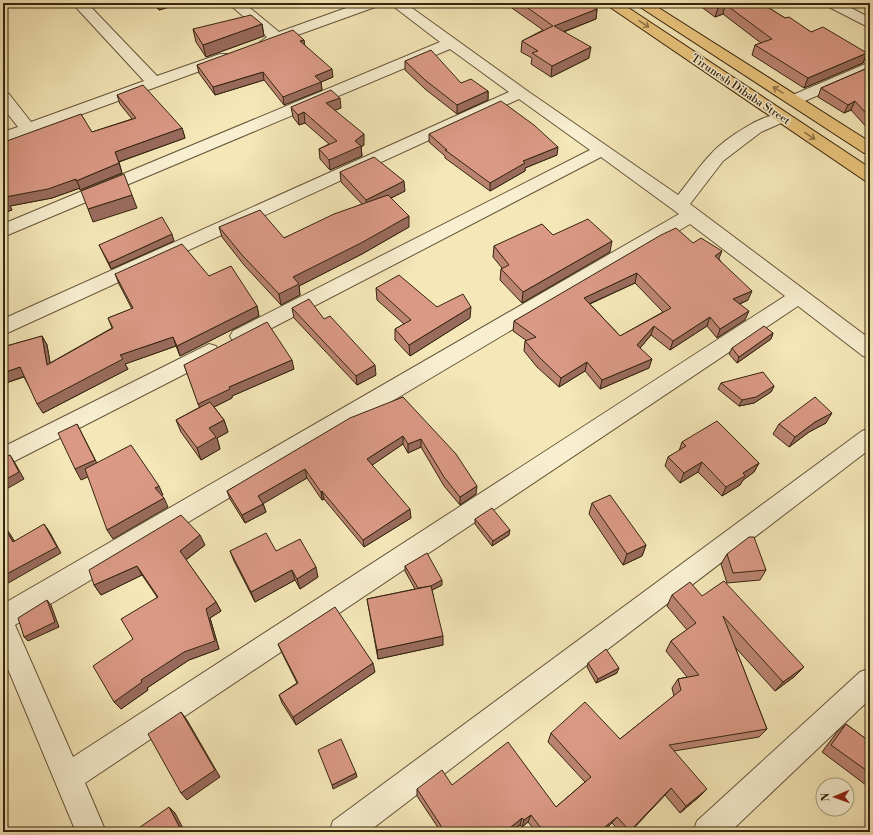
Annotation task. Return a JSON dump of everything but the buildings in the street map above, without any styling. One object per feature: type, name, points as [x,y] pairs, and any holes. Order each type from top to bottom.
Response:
[{"type":"main road","name":"Tirunesh Dibaba Street","points":[[611,3],[870,176]]},
{"type":"main road","name":"Tirunesh Dibaba Street","points":[[641,3],[870,149]]},
{"type":"street","points":[[79,3],[155,83]]},
{"type":"street","points":[[235,3],[277,38]]},
{"type":"street","points":[[3,138],[373,3]]},
{"type":"street","points":[[396,3],[520,93],[686,210],[870,350]]},
{"type":"street","points":[[832,3],[870,24]]},
{"type":"street","points":[[3,231],[451,43]]},
{"type":"street","points":[[794,100],[870,67]]},
{"type":"street","points":[[3,328],[520,93]]},
{"type":"street","points":[[3,97],[28,129]]},
{"type":"street","points":[[3,618],[686,210],[717,157],[755,128],[782,117]]},
{"type":"street","points":[[3,458],[602,150]]},
{"type":"street","points":[[66,778],[799,296]]},
{"type":"street","points":[[344,832],[870,437]]},
{"type":"street","points":[[3,626],[66,778],[91,832]]},
{"type":"street","points":[[708,832],[870,681]]}]
